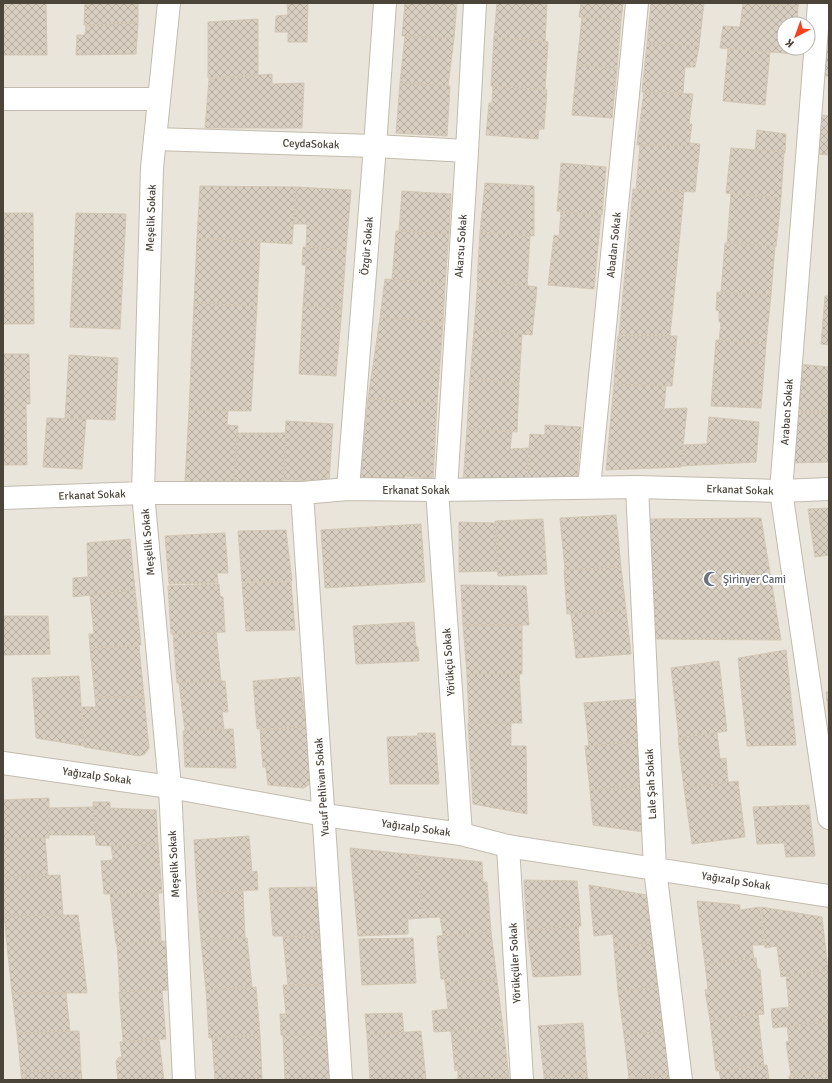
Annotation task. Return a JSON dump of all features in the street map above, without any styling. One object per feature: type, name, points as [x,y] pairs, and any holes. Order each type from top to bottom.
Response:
[{"type":"street","name":"Meşelik Sokak","points":[[169,3],[152,168],[143,493],[170,787],[184,1080]]},
{"type":"street","name":"Özgür Sokak","points":[[348,489],[385,3]]},
{"type":"street","name":"Akarsu Sokak","points":[[441,490],[467,151],[474,3]]},
{"type":"street","name":"Abadan Sokak","points":[[589,487],[637,3]]},
{"type":"street","name":"Arabacı Sokak","points":[[819,3],[781,491],[829,818]]},
{"type":"street","points":[[3,99],[159,99]]},
{"type":"street","name":"CeydaSokak","points":[[155,139],[375,146],[467,151]]},
{"type":"street","name":"Erkanat Sokak","points":[[3,498],[143,493],[302,493],[348,489],[441,490],[637,487],[781,491],[829,489]]},
{"type":"street","name":"Lale Şah Sokak","points":[[637,487],[655,869],[681,1080]]},
{"type":"street","name":"Yörükçü Sokak","points":[[441,490],[460,834]]},
{"type":"street","name":"Yusuf Pehlivan Sokak","points":[[302,493],[341,1080]]},
{"type":"street","name":"Yağızalp Sokak","points":[[3,763],[170,787],[324,815],[460,834],[508,846],[829,896]]},
{"type":"street","name":"Yörükçüler Sokak","points":[[508,846],[522,1080]]},
{"type":"shaded area","points":[[3,3],[829,3],[829,1080],[3,1080]]},
{"type":"building","points":[[3,3],[46,3],[47,55],[3,55]]},
{"type":"building","points":[[85,3],[138,3],[138,23],[84,25]]},
{"type":"building","points":[[287,3],[308,3],[307,42],[288,42],[288,32],[275,32],[276,16],[288,15]]},
{"type":"building","points":[[405,3],[457,3],[454,38],[402,36]]},
{"type":"building","points":[[497,3],[547,3],[545,42],[494,37]]},
{"type":"building","points":[[581,3],[623,3],[621,20],[579,17]]},
{"type":"building","points":[[651,3],[704,3],[699,46],[647,44]]},
{"type":"building","points":[[743,3],[798,6],[797,16],[776,16],[776,52],[720,48],[723,26],[740,27]]},
{"type":"building","points":[[757,3],[799,3],[798,6]]},
{"type":"building","points":[[582,17],[621,20],[617,69],[577,64]]},
{"type":"building","points":[[258,19],[258,75],[208,78],[208,22]]},
{"type":"building","points":[[138,23],[136,54],[76,55],[77,35],[85,35],[86,25]]},
{"type":"building","points":[[829,29],[829,76],[823,76]]},
{"type":"building","points":[[405,36],[454,38],[448,86],[400,83]]},
{"type":"building","points":[[494,37],[548,42],[545,90],[491,86]]},
{"type":"building","points":[[647,44],[699,46],[695,67],[685,67],[683,93],[642,92]]},
{"type":"building","points":[[728,49],[770,52],[765,105],[723,101]]},
{"type":"building","points":[[577,64],[617,69],[612,118],[572,115]]},
{"type":"building","points":[[272,74],[272,84],[304,83],[302,128],[205,128],[209,79]]},
{"type":"building","points":[[400,83],[450,86],[447,136],[396,133]]},
{"type":"building","points":[[493,86],[547,90],[544,129],[539,129],[538,139],[486,135],[489,103],[492,103]]},
{"type":"building","points":[[644,92],[693,94],[689,124],[692,124],[689,146],[637,145]]},
{"type":"building","points":[[820,115],[829,116],[829,155],[817,154]]},
{"type":"building","points":[[757,130],[786,134],[785,153],[755,150]]},
{"type":"building","points":[[690,143],[700,144],[695,192],[636,189],[640,145],[689,146]]},
{"type":"building","points":[[731,148],[784,152],[781,198],[726,193]]},
{"type":"building","points":[[561,163],[606,167],[602,215],[557,211]]},
{"type":"building","points":[[485,183],[534,186],[534,236],[480,232]]},
{"type":"building","points":[[200,186],[296,187],[292,244],[197,238]]},
{"type":"building","points":[[296,187],[351,190],[346,250],[306,247],[307,224],[294,224]]},
{"type":"building","points":[[633,189],[684,192],[670,336],[619,335]]},
{"type":"building","points":[[402,191],[451,194],[449,234],[399,231]]},
{"type":"building","points":[[731,194],[781,198],[776,247],[727,243]]},
{"type":"building","points":[[561,212],[601,215],[594,289],[548,285],[554,235],[559,236]]},
{"type":"building","points":[[3,213],[33,213],[34,324],[3,324]]},
{"type":"building","points":[[76,213],[126,214],[120,329],[70,327]]},
{"type":"building","points":[[396,231],[449,234],[445,283],[392,280]]},
{"type":"building","points":[[480,232],[530,236],[527,286],[477,281]]},
{"type":"building","points":[[197,238],[260,242],[257,306],[194,303]]},
{"type":"building","points":[[725,243],[775,246],[771,295],[721,292]]},
{"type":"building","points":[[303,247],[346,250],[342,308],[303,306],[306,265],[302,265]]},
{"type":"building","points":[[385,279],[445,283],[443,322],[380,318]]},
{"type":"building","points":[[478,280],[537,287],[532,335],[474,330]]},
{"type":"building","points":[[717,292],[771,295],[766,344],[719,341],[721,322],[719,322],[719,311],[716,310]]},
{"type":"building","points":[[825,296],[829,296],[829,345],[821,344]]},
{"type":"building","points":[[194,303],[257,306],[251,411],[189,410]]},
{"type":"building","points":[[303,306],[342,308],[336,376],[299,374]]},
{"type":"building","points":[[380,318],[443,322],[437,403],[368,399]]},
{"type":"building","points":[[474,330],[522,334],[519,383],[470,379]]},
{"type":"building","points":[[618,336],[677,336],[672,386],[614,384]]},
{"type":"building","points":[[716,340],[766,344],[761,408],[711,406]]},
{"type":"building","points":[[3,354],[29,354],[30,404],[26,404],[27,465],[3,465]]},
{"type":"building","points":[[69,355],[118,358],[115,420],[65,418]]},
{"type":"building","points":[[798,364],[829,367],[829,412],[795,412]]},
{"type":"building","points":[[470,379],[519,383],[517,432],[467,428]]},
{"type":"building","points":[[614,384],[666,386],[664,409],[687,408],[681,467],[606,470]]},
{"type":"building","points":[[368,399],[437,403],[433,478],[405,476],[404,478],[361,477]]},
{"type":"building","points":[[189,410],[228,411],[227,425],[238,426],[234,481],[185,481]]},
{"type":"building","points":[[795,412],[829,412],[829,462],[791,463]]},
{"type":"building","points":[[709,417],[759,422],[756,462],[681,466],[683,445],[707,444]]},
{"type":"building","points":[[47,418],[86,419],[82,469],[43,467]]},
{"type":"building","points":[[286,421],[333,424],[329,481],[283,480]]},
{"type":"building","points":[[545,425],[581,427],[577,480],[527,481],[530,434],[545,435]]},
{"type":"building","points":[[467,428],[512,432],[510,449],[529,448],[527,481],[463,483]]},
{"type":"building","points":[[237,433],[286,433],[283,481],[234,481]]},
{"type":"building","points":[[829,508],[829,555],[815,557],[808,509]]},
{"type":"building","points":[[616,515],[621,567],[565,570],[560,518]]},
{"type":"building","name":"Şirinyer Cami","points":[[761,518],[781,640],[652,639],[649,519]]},
{"type":"building","points":[[543,519],[547,574],[498,576],[495,521]]},
{"type":"building","points":[[459,522],[495,523],[498,571],[459,572]]},
{"type":"building","points":[[421,524],[425,582],[325,588],[321,530]]},
{"type":"building","points":[[286,530],[292,581],[242,582],[238,531]]},
{"type":"building","points":[[225,533],[228,573],[217,573],[218,583],[169,584],[165,536]]},
{"type":"building","points":[[130,539],[135,590],[73,597],[73,578],[88,577],[87,543]]},
{"type":"building","points":[[621,567],[626,610],[567,614],[564,570]]},
{"type":"building","points":[[291,582],[295,630],[246,631],[242,583]]},
{"type":"building","points":[[219,584],[220,596],[223,597],[225,632],[171,634],[168,586]]},
{"type":"building","points":[[461,585],[526,586],[529,625],[463,625]]},
{"type":"building","points":[[135,590],[141,645],[90,648],[89,634],[94,634],[90,595]]},
{"type":"building","points":[[626,610],[631,654],[576,658],[571,614]]},
{"type":"building","points":[[3,616],[48,616],[50,654],[3,655]]},
{"type":"building","points":[[414,622],[419,661],[356,664],[353,626]]},
{"type":"building","points":[[463,625],[522,625],[522,674],[467,674]]},
{"type":"building","points":[[216,632],[221,681],[177,683],[173,634]]},
{"type":"building","points":[[139,646],[144,697],[95,697],[90,648]]},
{"type":"building","points":[[786,650],[796,745],[747,746],[738,658]]},
{"type":"building","points":[[719,661],[727,731],[679,738],[671,668]]},
{"type":"building","points":[[467,674],[519,674],[522,723],[469,723]]},
{"type":"building","points":[[79,676],[84,746],[36,738],[32,678]]},
{"type":"building","points":[[300,677],[306,727],[257,729],[253,681]]},
{"type":"building","points":[[225,681],[228,712],[222,712],[224,729],[185,731],[179,683]]},
{"type":"building","points":[[826,692],[829,692],[829,719]]},
{"type":"building","points":[[95,697],[144,697],[149,748],[145,754],[139,756],[84,747],[82,707],[96,707]]},
{"type":"building","points":[[636,699],[641,742],[589,746],[584,703]]},
{"type":"building","points":[[468,723],[511,723],[511,746],[526,746],[527,814],[473,804]]},
{"type":"building","points":[[306,727],[311,783],[304,788],[268,785],[266,768],[263,767],[260,730]]},
{"type":"building","points":[[233,729],[236,768],[185,767],[183,731]]},
{"type":"building","points":[[418,733],[435,733],[439,784],[390,784],[387,737],[417,736]]},
{"type":"building","points":[[717,733],[720,759],[726,758],[728,782],[684,788],[678,738]]},
{"type":"building","points":[[641,742],[646,786],[590,790],[585,746]]},
{"type":"building","points":[[738,781],[745,837],[692,844],[684,788]]},
{"type":"building","points":[[646,786],[651,833],[593,825],[590,790]]},
{"type":"building","points":[[49,798],[49,838],[3,838],[3,800]]},
{"type":"building","points":[[93,802],[110,802],[110,808],[156,810],[158,844],[111,846],[96,845]]},
{"type":"building","points":[[809,805],[815,856],[786,857],[784,843],[757,844],[753,807]]},
{"type":"building","points":[[93,807],[96,835],[49,835],[49,808]]},
{"type":"building","points":[[249,836],[252,872],[257,871],[258,890],[197,892],[194,840]]},
{"type":"building","points":[[3,838],[45,838],[48,876],[3,877]]},
{"type":"building","points":[[158,844],[162,893],[104,894],[101,861],[113,860],[111,846]]},
{"type":"building","points":[[350,848],[416,855],[423,918],[408,919],[408,934],[358,936]]},
{"type":"building","points":[[416,855],[482,862],[483,882],[487,882],[491,932],[443,936],[440,917],[423,918]]},
{"type":"building","points":[[60,875],[63,915],[3,916],[3,877]]},
{"type":"building","points":[[524,880],[577,881],[581,926],[527,930]]},
{"type":"building","points":[[589,885],[658,897],[663,942],[614,947],[613,934],[594,936]]},
{"type":"building","points":[[323,887],[325,936],[273,936],[269,888]]},
{"type":"building","points":[[243,891],[245,938],[201,941],[197,892]]},
{"type":"building","points":[[158,893],[161,941],[116,944],[110,894]]},
{"type":"building","points":[[697,901],[740,905],[740,910],[760,907],[764,945],[752,945],[754,959],[705,964]]},
{"type":"building","points":[[761,907],[822,917],[828,970],[781,977],[777,946],[765,948]]},
{"type":"building","points":[[78,915],[87,993],[12,993],[4,916]]},
{"type":"building","points":[[578,926],[581,975],[533,977],[527,930]]},
{"type":"building","points":[[491,932],[497,980],[445,982],[444,979],[441,979],[437,936]]},
{"type":"building","points":[[325,936],[329,985],[288,985],[283,937]]},
{"type":"building","points":[[247,938],[252,987],[206,990],[201,941]]},
{"type":"building","points":[[413,938],[416,983],[362,985],[359,939]]},
{"type":"building","points":[[166,941],[170,990],[120,992],[117,943]]},
{"type":"building","points":[[663,942],[668,986],[618,991],[614,947]]},
{"type":"building","points":[[756,958],[757,969],[760,969],[764,1014],[710,1020],[705,990],[708,989],[705,964]]},
{"type":"building","points":[[829,970],[829,1022],[773,1028],[771,1009],[789,1007],[786,976]]},
{"type":"building","points":[[497,980],[503,1028],[434,1032],[432,1011],[448,1009],[445,982]]},
{"type":"building","points":[[283,985],[329,985],[332,1035],[281,1035],[280,1014],[286,1014]]},
{"type":"building","points":[[668,986],[673,1030],[624,1035],[618,991]]},
{"type":"building","points":[[256,987],[260,1035],[209,1038],[206,990]]},
{"type":"building","points":[[162,990],[166,1039],[123,1041],[119,992]]},
{"type":"building","points":[[12,993],[66,993],[70,1031],[17,1033]]},
{"type":"building","points":[[402,1013],[404,1033],[367,1035],[365,1014]]},
{"type":"building","points":[[758,1014],[764,1066],[716,1071],[710,1020]]},
{"type":"building","points":[[829,1022],[829,1072],[791,1076],[786,1042],[789,1041],[787,1026]]},
{"type":"building","points":[[583,1023],[587,1073],[544,1076],[538,1026]]},
{"type":"building","points":[[503,1028],[509,1077],[458,1079],[458,1070],[455,1071],[451,1031]]},
{"type":"building","points":[[673,1030],[678,1073],[629,1078],[624,1035]]},
{"type":"building","points":[[79,1031],[81,1071],[21,1072],[17,1033]]},
{"type":"building","points":[[421,1031],[426,1080],[370,1080],[367,1035]]},
{"type":"building","points":[[260,1035],[262,1080],[215,1080],[212,1038]]},
{"type":"building","points":[[283,1035],[332,1035],[336,1080],[285,1080]]},
{"type":"building","points":[[159,1039],[164,1080],[118,1080],[116,1061],[119,1057],[122,1057],[120,1042]]},
{"type":"building","points":[[767,1065],[769,1080],[721,1080],[719,1071]]},
{"type":"building","points":[[81,1071],[82,1080],[22,1080],[21,1072]]},
{"type":"building","points":[[829,1072],[829,1080],[789,1080],[789,1076]]},
{"type":"building","points":[[587,1073],[588,1080],[544,1080],[544,1076]]},
{"type":"building","points":[[678,1073],[679,1080],[627,1079]]},
{"type":"building","points":[[509,1077],[509,1080],[455,1080],[455,1079]]},
{"type":"place","name":"Şirinyer Cami","points":[[711,579]]}]
